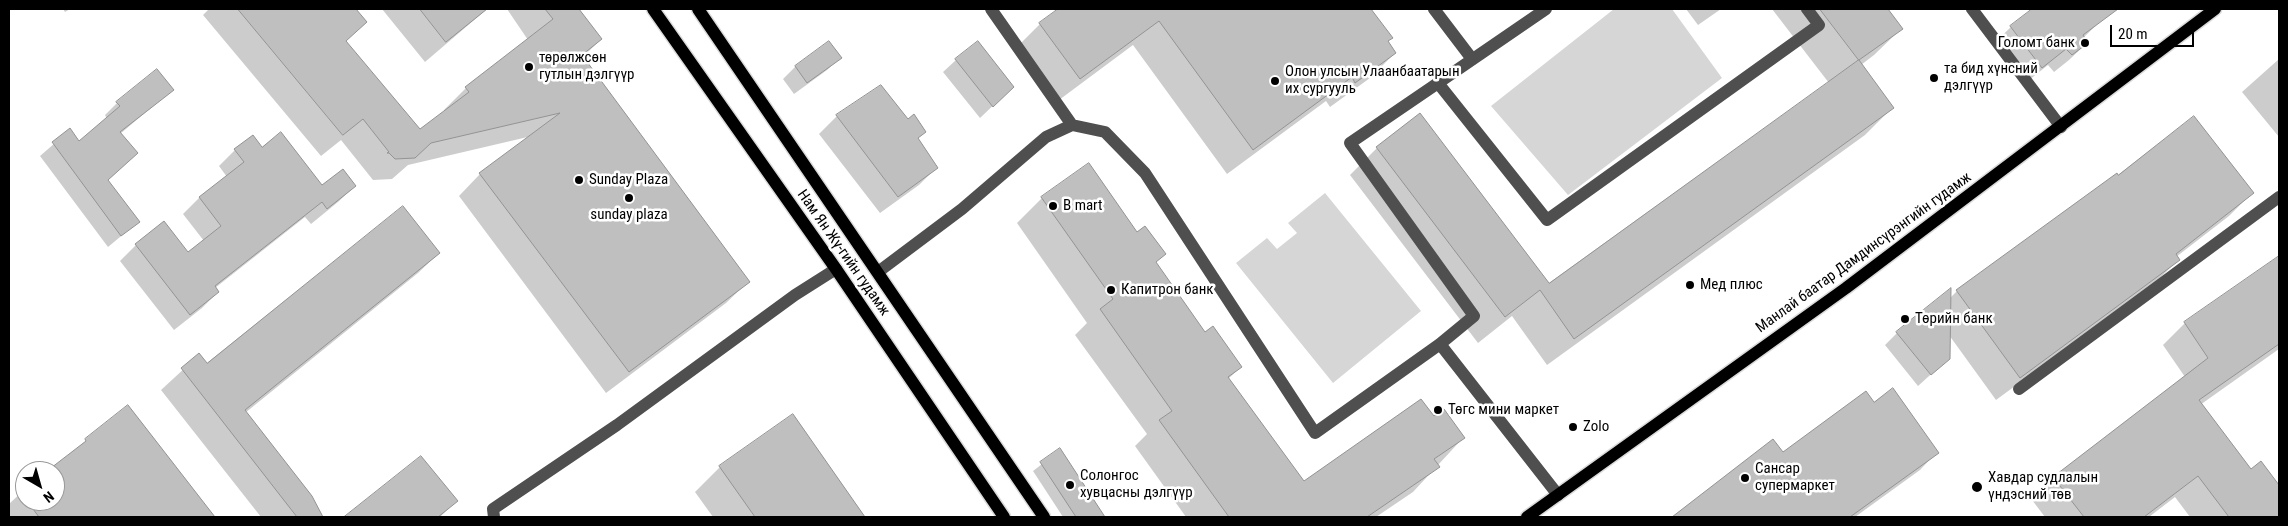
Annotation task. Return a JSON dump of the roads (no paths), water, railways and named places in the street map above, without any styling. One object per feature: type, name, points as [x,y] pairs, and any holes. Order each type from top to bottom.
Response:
[{"type":"main road","name":"Нам Ян Жү-гийн гудамж","points":[[653,9],[836,269],[1004,517]]},
{"type":"main road","name":"Нам Ян Жү-гийн гудамж","points":[[698,9],[1044,517]]},
{"type":"main road","name":"Манлай баатар Дамдинсүрэнгийн гудамж","points":[[1528,517],[1846,288],[2215,9]]},
{"type":"street","points":[[991,9],[1072,125]]},
{"type":"street","points":[[1434,9],[1472,60]]},
{"type":"street","points":[[878,272],[962,209],[1046,137],[1072,125],[1105,132],[1145,173],[1315,433],[1440,344],[1474,316],[1350,143],[1546,9]]},
{"type":"street","points":[[1438,83],[1547,220],[1819,25],[1807,9]]},
{"type":"street","points":[[1972,9],[2061,127]]},
{"type":"street","points":[[2019,389],[2279,197]]},
{"type":"street","points":[[494,517],[493,509],[617,424],[794,295],[836,269]]},
{"type":"street","points":[[1440,344],[1558,495]]},
{"type":"place","name":"Голомт банк","points":[[2085,43]]},
{"type":"place","name":"төрөлжсөн гутлын дэлгүүр","points":[[529,67]]},
{"type":"place","name":"та бид хүнсний дэлгүүр","points":[[1934,78]]},
{"type":"place","name":"Олон улсын Улаанбаатарын их сургууль","points":[[1275,81]]},
{"type":"place","name":"Sunday Plaza","points":[[579,180]]},
{"type":"place","name":"sunday plaza","points":[[629,198]]},
{"type":"place","name":"B mart","points":[[1053,206]]},
{"type":"place","name":"Мед плюс","points":[[1690,285]]},
{"type":"place","name":"Капитрон банк","points":[[1111,290]]},
{"type":"place","name":"Төрийн банк","points":[[1905,319]]},
{"type":"place","name":"Төгс мини маркет","points":[[1438,410]]},
{"type":"place","name":"Zolo","points":[[1573,427]]},
{"type":"place","name":"Сансар супермаркет","points":[[1745,478]]},
{"type":"place","name":"Солонгос хувцасны дэлгүүр","points":[[1070,485]]},
{"type":"place","name":"Хавдар судлалын үндэсний төв","points":[[1977,487]]}]
